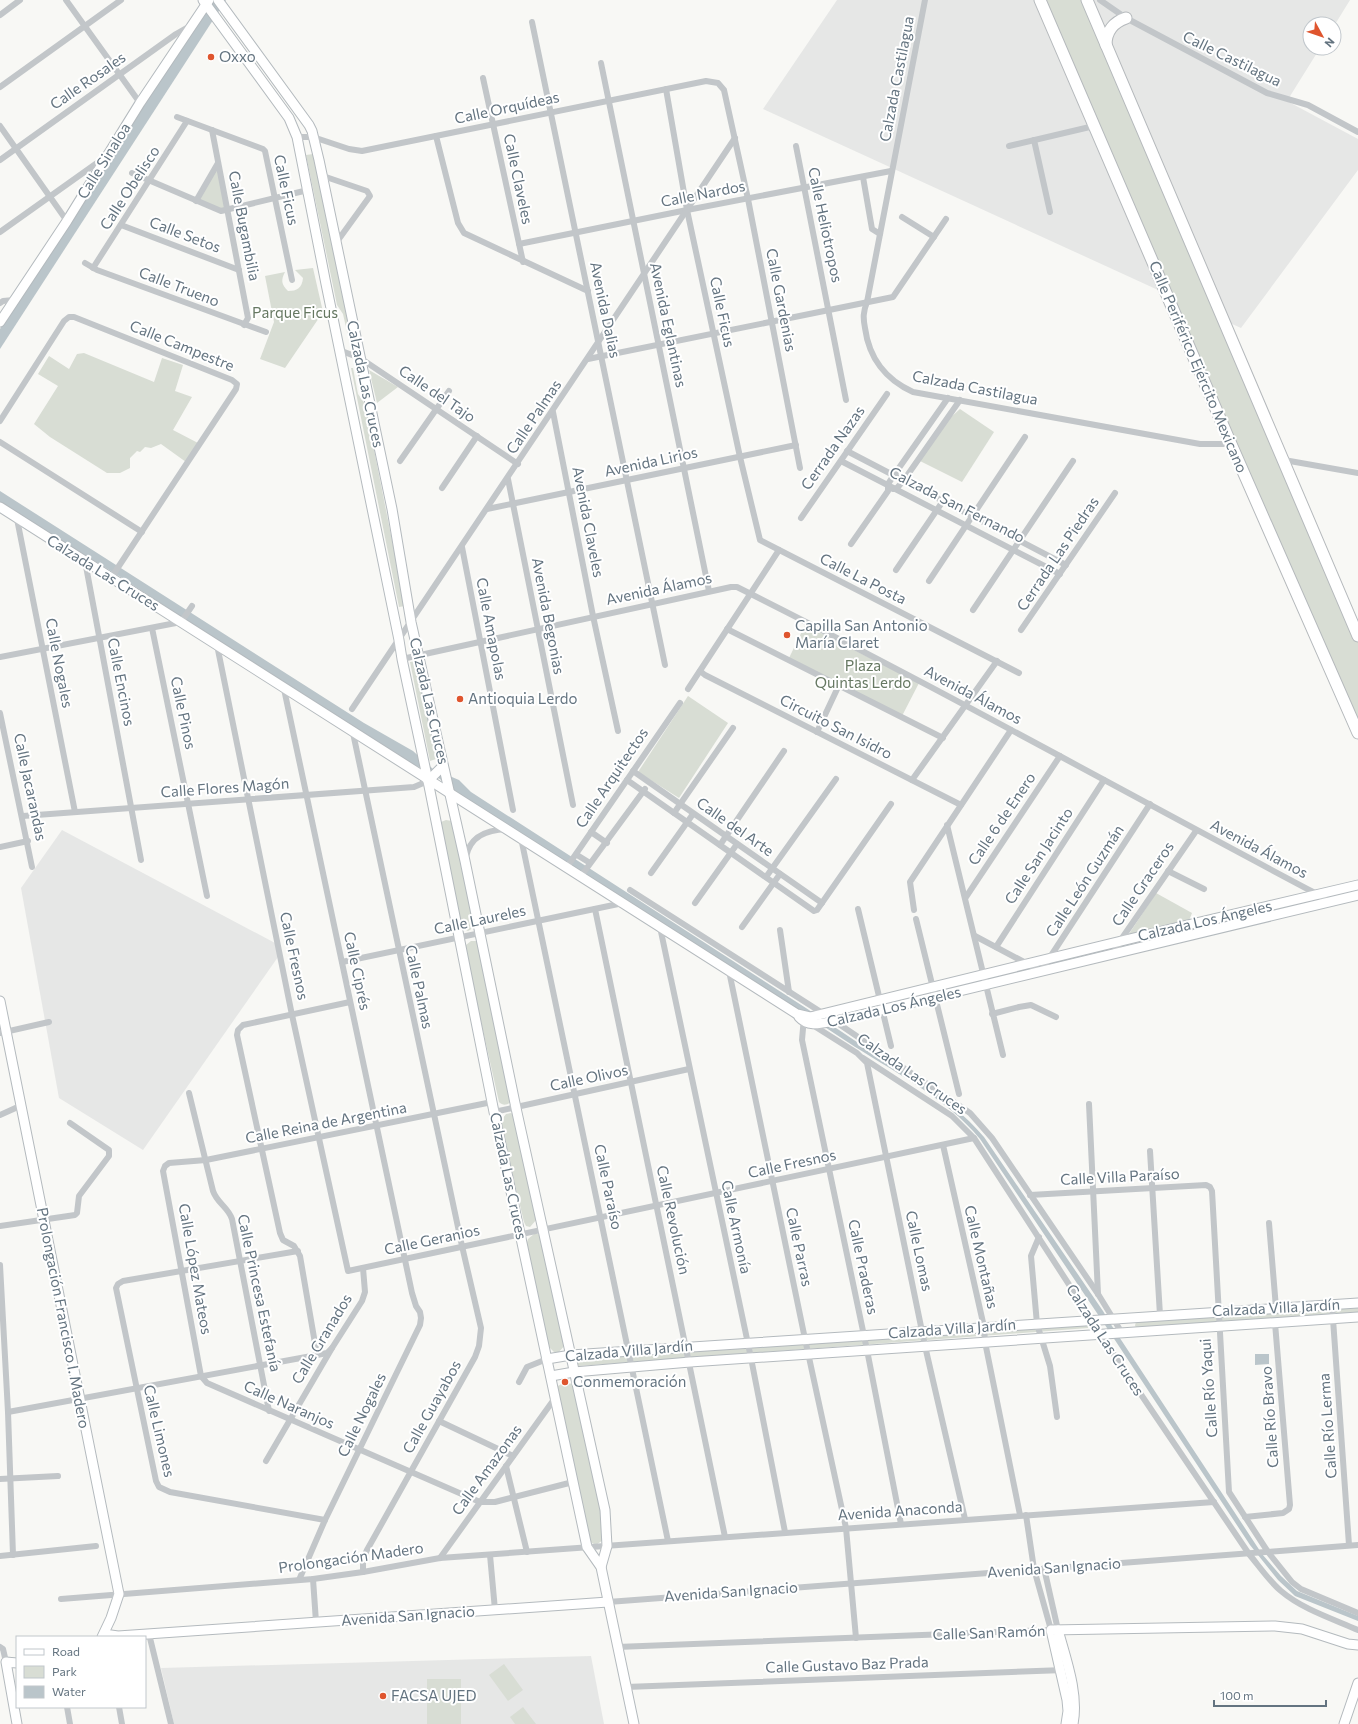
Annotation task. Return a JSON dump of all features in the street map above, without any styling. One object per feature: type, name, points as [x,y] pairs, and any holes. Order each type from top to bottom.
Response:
[{"type":"highway","name":"Calle Periférico Ejército Mexicano","points":[[1040,0],[1231,444],[1358,733]]},
{"type":"highway","points":[[1087,0],[1358,636]]},
{"type":"highway","points":[[1106,44],[1106,39],[1110,29],[1117,22],[1126,18]]},
{"type":"street","points":[[0,15],[20,0]]},
{"type":"street","points":[[66,0],[140,103]]},
{"type":"street","points":[[0,87],[121,0]]},
{"type":"street","name":"Calzada Las Cruces","points":[[218,0],[309,125],[323,176],[392,509],[411,622],[465,861],[516,1108],[605,1510],[607,1546],[601,1567]]},
{"type":"street","name":"Calzada Castilagua","points":[[925,0],[868,302],[863,312],[867,341],[874,358],[884,372],[902,387],[913,392],[1200,444],[1231,444]]},
{"type":"street","name":"Calle Castilagua","points":[[1100,0],[1126,18],[1267,93],[1308,105],[1358,132]]},
{"type":"street","name":"Calzada Las Cruces","points":[[206,1],[289,118],[297,137],[494,1112],[587,1547],[601,1567],[634,1724]]},
{"type":"street","name":"Calle Sinaloa","points":[[0,322],[67,221],[105,158],[192,26],[206,1]]},
{"type":"street","name":"Avenida Dalias","points":[[532,22],[665,665]]},
{"type":"street","name":"Calle Rosales","points":[[0,160],[176,34],[192,26]]},
{"type":"street","name":"Avenida Eglantinas","points":[[601,63],[710,592]]},
{"type":"street","name":"Calle Claveles","points":[[483,78],[523,262]]},
{"type":"street","name":"Calle Orquídeas","points":[[297,137],[313,137],[349,149],[362,151],[706,80],[718,83],[722,86]]},
{"type":"street","name":"Calle Gardenias","points":[[722,86],[748,199],[800,468]]},
{"type":"street","name":"Calle Ficus","points":[[666,89],[687,210],[740,457],[760,540]]},
{"type":"street","name":"Calle Ficus","points":[[178,117],[265,151],[292,280]]},
{"type":"street","name":"Calle Obelisco","points":[[93,268],[187,121]]},
{"type":"street","points":[[0,126],[67,221]]},
{"type":"street","points":[[1008,146],[1094,126]]},
{"type":"street","name":"Calle Bugambilia","points":[[212,130],[248,318],[244,325]]},
{"type":"street","points":[[436,136],[458,223],[464,233],[588,292]]},
{"type":"street","name":"Calle Palmas","points":[[352,710],[553,412],[735,138]]},
{"type":"street","points":[[1034,140],[1050,212]]},
{"type":"street","name":"Calle Heliotropos","points":[[796,146],[846,400]]},
{"type":"street","points":[[0,232],[105,158]]},
{"type":"street","points":[[196,201],[218,163]]},
{"type":"street","name":"Calle Nardos","points":[[519,244],[892,171]]},
{"type":"street","points":[[132,173],[216,210],[228,210],[308,190]]},
{"type":"street","points":[[323,176],[367,191],[370,196],[336,243]]},
{"type":"street","points":[[863,177],[872,229],[880,234]]},
{"type":"street","points":[[902,217],[934,237]]},
{"type":"street","points":[[588,359],[888,298],[896,294],[946,220]]},
{"type":"street","name":"Calle Setos","points":[[121,224],[239,270]]},
{"type":"street","name":"Calle Trueno","points":[[85,263],[93,268],[266,332]]},
{"type":"street","points":[[0,303],[3,301],[14,300]]},
{"type":"street","name":"Calle Campestre","points":[[0,421],[64,321],[69,317],[74,317],[232,380],[237,384],[236,389],[113,576]]},
{"type":"street","name":"Calle del Tajo","points":[[339,350],[360,358],[518,464]]},
{"type":"street","points":[[400,461],[448,391]]},
{"type":"street","name":"Cerrada Nazas","points":[[801,518],[887,394]]},
{"type":"street","points":[[888,491],[888,484],[948,398]]},
{"type":"street","points":[[851,544],[888,491],[896,488],[904,480],[960,400]]},
{"type":"street","name":"Avenida Claveles","points":[[553,412],[618,731]]},
{"type":"street","points":[[442,488],[477,436]]},
{"type":"street","points":[[929,581],[1025,437]]},
{"type":"street","points":[[0,442],[142,532]]},
{"type":"street","name":"Avenida Lirios","points":[[487,509],[796,445]]},
{"type":"street","name":"Calzada San Fernando","points":[[847,451],[1066,565]]},
{"type":"street","points":[[1284,460],[1358,473]]},
{"type":"street","name":"Calzada San Fernando","points":[[841,461],[896,488],[1060,574]]},
{"type":"street","points":[[973,610],[1073,461]]},
{"type":"street","name":"Avenida Begonias","points":[[508,478],[573,805]]},
{"type":"street","name":"Cerrada Las Piedras","points":[[1022,630],[1115,493]]},
{"type":"street","points":[[896,570],[943,501]]},
{"type":"street","name":"Calzada Las Cruces","points":[[0,507],[85,561],[113,576],[284,689],[729,971],[810,1018],[833,1022],[970,1113],[992,1138],[1098,1294],[1122,1333]]},
{"type":"street","name":"Calle Nogales","points":[[17,519],[75,812]]},
{"type":"street","name":"Calle La Posta","points":[[760,540],[1019,673]]},
{"type":"street","name":"Calle Amapolas","points":[[462,547],[513,810]]},
{"type":"street","points":[[688,689],[779,550]]},
{"type":"street","name":"Calle Encinos","points":[[85,561],[141,860]]},
{"type":"street","name":"Avenida Álamos","points":[[402,659],[652,603],[737,587],[966,705],[1150,804],[1196,831],[1317,894],[1328,902]]},
{"type":"street","points":[[0,657],[182,621],[191,609]]},
{"type":"street","name":"Calle Pinos","points":[[152,628],[207,896]]},
{"type":"street","points":[[727,629],[943,738]]},
{"type":"street","name":"Calle Fresnos","points":[[217,645],[292,1015],[348,1271]]},
{"type":"street","points":[[912,780],[997,661]]},
{"type":"street","name":"Circuito San Isidro","points":[[700,671],[961,805]]},
{"type":"street","points":[[817,732],[839,685]]},
{"type":"street","name":"Calle Ciprés","points":[[284,689],[405,1259]]},
{"type":"street","name":"Calle Arquitectos","points":[[567,867],[577,855],[632,771],[680,703]]},
{"type":"street","name":"Calle Jacarandas","points":[[0,713],[23,816],[32,867]]},
{"type":"street","points":[[674,813],[733,728]]},
{"type":"street","points":[[914,910],[910,882],[1012,730]]},
{"type":"street","name":"Calle Palmas","points":[[353,733],[462,1246]]},
{"type":"street","points":[[720,845],[784,750]]},
{"type":"street","points":[[402,764],[418,760],[422,754]]},
{"type":"street","name":"Calle 6 de Enero","points":[[966,897],[1060,756]]},
{"type":"street","points":[[428,781],[443,766]]},
{"type":"street","name":"Calle del Arte","points":[[627,780],[812,910],[816,911],[822,903],[632,771]]},
{"type":"street","points":[[766,877],[836,779]]},
{"type":"street","name":"Calle San Jacinto","points":[[996,947],[1104,780]]},
{"type":"street","name":"Calle Flores Magón","points":[[23,816],[414,787],[428,781]]},
{"type":"street","points":[[581,876],[607,843],[650,783]]},
{"type":"street","points":[[822,903],[891,804]]},
{"type":"street","name":"Calle León Guzmán","points":[[1041,972],[1150,804]]},
{"type":"street","points":[[652,873],[693,814]]},
{"type":"street","points":[[947,825],[966,897],[985,985],[1003,1055]]},
{"type":"street","points":[[465,861],[467,848],[475,839],[484,833],[493,830],[507,829]]},
{"type":"street","name":"Calle Graceros","points":[[1114,954],[1120,941],[1196,831]]},
{"type":"street","points":[[591,832],[607,843]]},
{"type":"street","name":"Calle Paraíso","points":[[521,838],[668,1541]]},
{"type":"street","points":[[0,847],[28,841]]},
{"type":"street","points":[[695,903],[737,844]]},
{"type":"street","points":[[577,855],[590,863]]},
{"type":"street","points":[[1168,871],[1204,889]]},
{"type":"street","points":[[742,927],[780,874]]},
{"type":"street","name":"Calzada Los Ángeles","points":[[810,1018],[1120,941],[1358,885]]},
{"type":"street","name":"Calzada Las Cruces","points":[[630,890],[789,992],[810,1018]]},
{"type":"street","name":"Calzada Los Ángeles","points":[[810,1018],[833,1022],[1358,895]]},
{"type":"street","name":"Calle Laureles","points":[[342,962],[623,903]]},
{"type":"street","points":[[1256,908],[1258,918]]},
{"type":"street","name":"Calle Revolución","points":[[595,909],[687,1347],[725,1537]]},
{"type":"street","points":[[858,909],[891,1046]]},
{"type":"street","points":[[916,919],[959,1094]]},
{"type":"street","points":[[1183,926],[1186,936]]},
{"type":"street","name":"Calle Armonía","points":[[660,927],[751,1358],[785,1532]]},
{"type":"street","points":[[780,930],[789,992]]},
{"type":"street","points":[[975,936],[1041,972]]},
{"type":"street","name":"Calle Parras","points":[[729,971],[808,1354],[846,1528],[856,1638]]},
{"type":"street","name":"Prolongación Francisco I. Madero","points":[[0,1001],[3,1032],[44,1221],[119,1594]]},
{"type":"street","points":[[317,1355],[298,1251],[294,1246],[283,1240],[237,1039],[238,1030],[243,1025],[350,1002]]},
{"type":"street","points":[[992,1014],[1019,1006],[1031,1005],[1056,1017]]},
{"type":"street","points":[[810,1018],[863,1058]]},
{"type":"street","name":"Calle Praderas","points":[[810,1018],[802,1040],[864,1335],[901,1524]]},
{"type":"street","points":[[3,1032],[49,1022]]},
{"type":"street","name":"Calzada Las Cruces","points":[[863,1058],[878,1066],[952,1116],[974,1138],[1100,1334],[1249,1554],[1275,1585],[1288,1597],[1358,1630]]},
{"type":"street","name":"Calle Lomas","points":[[863,1058],[867,1063],[869,1070],[925,1346],[964,1519]]},
{"type":"street","name":"Calle Olivos","points":[[494,1112],[689,1070]]},
{"type":"street","name":"Calle Princesa Estefanía","points":[[189,1093],[214,1196],[226,1207],[232,1219],[269,1411]]},
{"type":"street","name":"Calle Reina de Argentina","points":[[165,1166],[169,1163],[206,1160],[492,1102]]},
{"type":"street","points":[[1089,1104],[1098,1294]]},
{"type":"street","points":[[0,1115],[20,1106]]},
{"type":"street","points":[[0,1226],[44,1221],[75,1215],[77,1213],[79,1196],[110,1153],[109,1150],[70,1123]]},
{"type":"street","name":"Calle Fresnos","points":[[520,1234],[974,1138]]},
{"type":"street","name":"Calle Montañas","points":[[943,1145],[984,1327],[985,1342],[1034,1569],[1054,1630]]},
{"type":"street","points":[[1150,1151],[1160,1316]]},
{"type":"street","name":"Calle López Mateos","points":[[165,1166],[163,1171],[201,1376]]},
{"type":"street","name":"Calle Villa Paraíso","points":[[1030,1195],[1210,1186]]},
{"type":"street","name":"Calle Río Yaqui","points":[[1210,1186],[1212,1191],[1229,1492],[1268,1552],[1286,1576],[1301,1589],[1358,1613]]},
{"type":"street","points":[[1269,1223],[1276,1308]]},
{"type":"street","name":"Calle Geranios","points":[[348,1271],[520,1234]]},
{"type":"street","points":[[1039,1237],[1031,1256],[1037,1324],[1050,1366],[1057,1418]]},
{"type":"street","name":"Calle Guayabos","points":[[363,1572],[363,1559],[367,1550],[475,1357],[481,1338],[481,1328],[462,1246]]},
{"type":"street","points":[[182,1271],[298,1251]]},
{"type":"street","name":"Calle Nogales","points":[[299,1580],[325,1520],[420,1324],[420,1312],[414,1300],[405,1259]]},
{"type":"street","points":[[0,1265],[3,1364],[8,1412],[11,1478],[13,1555]]},
{"type":"street","name":"Calle Granados","points":[[266,1460],[332,1348],[362,1301],[365,1292],[362,1268]]},
{"type":"street","name":"Calle Limones","points":[[182,1271],[123,1281],[118,1284],[116,1288],[136,1388],[156,1480],[159,1487],[170,1492],[325,1520]]},
{"type":"street","name":"Calzada Villa Jardín","points":[[547,1359],[570,1354],[1358,1303]]},
{"type":"street","name":"Calle Río Lerma","points":[[1332,1305],[1349,1546]]},
{"type":"street","name":"Calzada Villa Jardín","points":[[551,1376],[574,1372],[690,1362],[1358,1318]]},
{"type":"street","name":"Calle Río Bravo","points":[[1245,1517],[1283,1513],[1289,1509],[1290,1505],[1276,1323]]},
{"type":"street","points":[[8,1412],[317,1355],[327,1353],[332,1348]]},
{"type":"street","points":[[519,1382],[527,1367],[547,1359]]},
{"type":"street","name":"Calle Naranjos","points":[[201,1376],[208,1383],[269,1411],[480,1502]]},
{"type":"street","name":"Calle Amazonas","points":[[440,1558],[555,1398]]},
{"type":"street","points":[[439,1421],[513,1456]]},
{"type":"street","points":[[506,1466],[527,1552]]},
{"type":"street","points":[[0,1479],[58,1476]]},
{"type":"street","points":[[480,1502],[495,1502],[573,1482]]},
{"type":"street","name":"Avenida Anaconda","points":[[587,1547],[1214,1502]]},
{"type":"street","name":"Avenida San Ignacio","points":[[104,1636],[608,1602],[1358,1545]]},
{"type":"street","points":[[0,1556],[96,1546]]},
{"type":"street","name":"Prolongación Madero","points":[[61,1599],[313,1579],[363,1572],[440,1558],[587,1547]]},
{"type":"street","points":[[490,1554],[495,1610]]},
{"type":"street","points":[[1044,1568],[1054,1630],[1075,1708],[1073,1724]]},
{"type":"street","points":[[313,1579],[316,1622]]},
{"type":"street","points":[[104,1636],[119,1594]]},
{"type":"street","name":"Calle San Ramón","points":[[617,1647],[1054,1630],[1275,1626],[1302,1629],[1342,1642],[1358,1645]]},
{"type":"street","points":[[149,1634],[171,1724]]},
{"type":"street","points":[[0,1647],[13,1661],[17,1724]]},
{"type":"street","points":[[1064,1670],[1067,1700],[1066,1724]]},
{"type":"street","name":"Calle Gustavo Baz Prada","points":[[626,1687],[1064,1670]]},
{"type":"street","points":[[1344,1724],[1358,1683]]},
{"type":"street","points":[[67,1708],[70,1724]]},
{"type":"street","points":[[119,1708],[122,1724]]},
{"type":"shaded area","points":[[837,0],[1350,0],[1340,16],[1302,16],[1302,56],[1315,56],[1287,101],[1358,139],[1358,170],[1241,328],[763,109]]},
{"type":"shaded area","points":[[62,830],[275,943],[278,957],[143,1150],[59,1098],[21,888]]},
{"type":"shaded area","name":"FACSA UJED","points":[[591,1656],[604,1724],[174,1724],[161,1668]]},
{"type":"green space","points":[[1042,0],[1085,0],[1358,638],[1358,728]]},
{"type":"green space","points":[[313,154],[353,344],[350,345],[343,314],[337,305],[306,155]]},
{"type":"green space","points":[[218,165],[227,210],[197,201]]},
{"type":"green space","name":"Parque Ficus","points":[[313,268],[323,312],[285,368],[260,359],[274,322],[265,276],[285,272],[282,280],[283,284],[288,291],[291,291],[296,290],[302,284],[303,278],[295,270]]},
{"type":"green space","points":[[84,353],[154,382],[162,358],[183,365],[175,391],[192,397],[173,430],[198,443],[186,462],[161,444],[151,448],[145,447],[140,452],[137,451],[130,458],[130,468],[120,473],[107,473],[50,437],[34,424],[58,386],[38,374],[49,356],[69,369],[77,354]]},
{"type":"green space","points":[[351,368],[353,368],[358,394],[365,404],[405,606],[399,607]]},
{"type":"green space","points":[[369,370],[398,387],[377,403]]},
{"type":"green space","points":[[960,409],[994,432],[962,482],[920,461],[950,418]]},
{"type":"green space","name":"Plaza Quintas Lerdo","points":[[805,625],[919,683],[902,716],[789,658]]},
{"type":"green space","points":[[417,661],[436,759],[430,761],[410,662]]},
{"type":"green space","points":[[688,696],[728,723],[679,798],[638,772]]},
{"type":"green space","points":[[446,820],[452,821],[475,923],[473,928],[468,931],[460,927],[439,827],[441,822]]},
{"type":"green space","points":[[1156,893],[1192,913],[1186,928],[1123,943]]},
{"type":"green space","points":[[471,941],[477,941],[480,943],[511,1102],[504,1105],[499,1102],[465,950],[466,945]]},
{"type":"green space","points":[[511,1113],[515,1116],[537,1219],[530,1227],[526,1226],[524,1222],[501,1126],[503,1118],[506,1114]]},
{"type":"green space","points":[[534,1234],[538,1234],[542,1238],[565,1345],[559,1352],[554,1352],[548,1346],[526,1246],[528,1239]]},
{"type":"green space","points":[[1358,1308],[1358,1314],[1137,1328],[1135,1326],[1136,1321]]},
{"type":"green space","points":[[1086,1322],[1089,1325],[1088,1328],[579,1366],[577,1363],[578,1360]]},
{"type":"green space","points":[[565,1382],[572,1384],[574,1389],[604,1527],[603,1540],[596,1545],[588,1539],[558,1390],[558,1386]]},
{"type":"green space","points":[[504,1664],[523,1690],[508,1701],[489,1675]]},
{"type":"green space","points":[[427,1679],[461,1679],[461,1724],[427,1724]]},
{"type":"green space","points":[[523,1707],[536,1724],[515,1724],[510,1717]]},
{"type":"water","points":[[211,0],[226,0],[0,349],[0,329]]},
{"type":"water","points":[[0,491],[364,723],[413,751],[433,769],[459,780],[471,792],[918,1081],[953,1107],[984,1137],[1103,1311],[1262,1554],[1281,1576],[1297,1591],[1358,1616],[1358,1621],[1295,1596],[1278,1580],[1250,1545],[980,1139],[951,1110],[917,1085],[754,981],[476,807],[432,773],[401,759],[357,732],[119,576],[0,503]]},
{"type":"water","points":[[1255,1354],[1269,1354],[1269,1364],[1255,1365]]},
{"type":"place","name":"Oxxo","points":[[211,57]]},
{"type":"place","name":"Capilla San Antonio María Claret","points":[[787,635]]},
{"type":"place","name":"Antioquia Lerdo","points":[[460,699]]},
{"type":"place","name":"Conmemoración","points":[[565,1382]]},
{"type":"place","name":"FACSA UJED","points":[[383,1696]]}]
